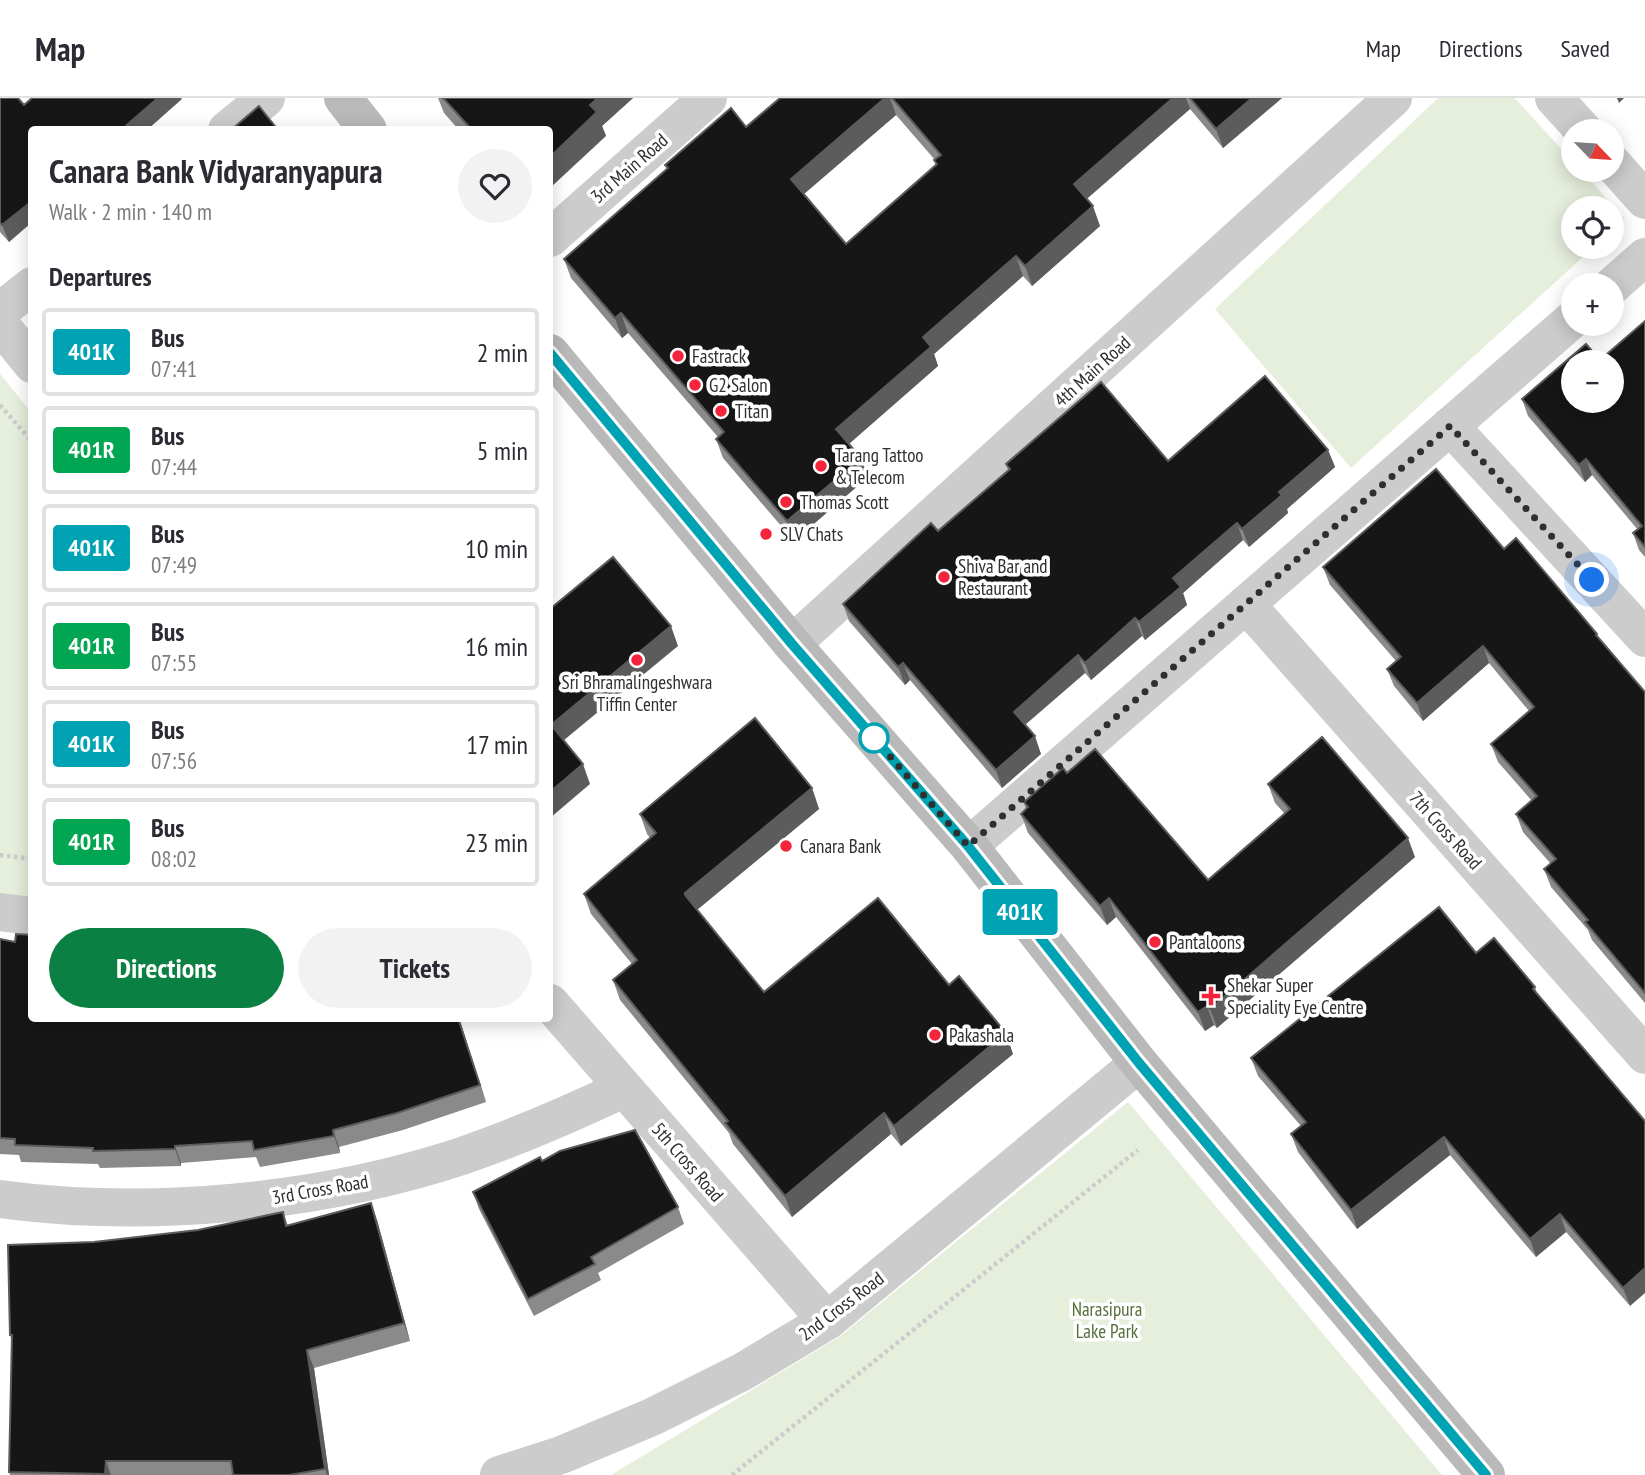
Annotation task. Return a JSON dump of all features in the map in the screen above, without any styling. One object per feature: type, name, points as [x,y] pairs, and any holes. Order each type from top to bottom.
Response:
[{"type":"main road","points":[[343,98],[365,126]]},
{"type":"main road","points":[[553,357],[792,644],[968,846],[1139,1063],[1486,1475]]},
{"type":"street","points":[[232,126],[266,98]]},
{"type":"street","name":"3rd Main Road","points":[[553,235],[708,98]]},
{"type":"street","name":"4th Main Road","points":[[792,644],[1393,98]]},
{"type":"street","points":[[1554,98],[1573,119]]},
{"type":"street","points":[[1624,176],[1645,200]]},
{"type":"street","points":[[1624,275],[1645,257]]},
{"type":"street","points":[[0,311],[28,289]]},
{"type":"street","points":[[0,324],[28,359]]},
{"type":"street","points":[[968,846],[1561,329]]},
{"type":"street","points":[[1450,426],[1645,638]]},
{"type":"street","name":"7th Cross Road","points":[[1246,604],[1645,1055]]},
{"type":"street","points":[[0,912],[28,916]]},
{"type":"street","name":"5th Cross Road","points":[[553,1006],[827,1321]]},
{"type":"street","name":"2nd Cross Road","points":[[499,1475],[561,1455],[652,1417],[742,1372],[827,1321],[1139,1063]]},
{"type":"street","name":"3rd Cross Road","points":[[0,1199],[114,1208],[202,1205],[289,1196],[376,1180],[460,1156],[543,1126],[624,1089]]},
{"type":"path","points":[[0,405],[28,437]]},
{"type":"path","points":[[0,855],[28,858]]},
{"type":"path","points":[[732,1475],[1138,1150]]},
{"type":"green space","points":[[1438,98],[1515,98],[1561,149],[1561,182],[1592,182],[1604,196],[1561,196],[1561,259],[1581,259],[1565,273],[1561,273],[1561,277],[1351,468],[1215,309]]},
{"type":"green space","points":[[0,374],[28,408],[28,902],[0,898]]},
{"type":"green space","name":"Narasipura Lake Park","points":[[1128,1102],[1442,1475],[611,1475],[839,1337]]},
{"type":"building","points":[[0,98],[18,98],[24,105],[32,98],[158,98],[126,126],[28,126],[28,204],[2,225]]},
{"type":"building","points":[[443,98],[598,98],[590,105],[597,112],[553,154],[553,126],[468,126]]},
{"type":"building","points":[[780,98],[885,98],[791,179],[846,244],[937,164],[934,160],[941,155],[892,98],[1173,98],[1074,184],[1093,206],[1025,266],[1016,256],[923,337],[931,347],[836,429],[861,458],[787,521],[716,439],[724,432],[621,313],[615,318],[564,259],[668,168],[665,165],[731,108],[746,127]]},
{"type":"building","points":[[1190,98],[1252,98],[1216,129]]},
{"type":"building","points":[[259,106],[275,126],[236,126]]},
{"type":"building","points":[[1645,321],[1645,547],[1633,533],[1642,526],[1586,459],[1579,465],[1522,399],[1561,365],[1561,413],[1624,413],[1624,350],[1612,350]]},
{"type":"building","points":[[1586,344],[1591,350],[1579,350]]},
{"type":"building","points":[[1265,376],[1328,450],[1279,492],[1282,495],[1242,529],[1237,523],[1173,578],[1181,587],[1139,622],[1135,618],[1085,663],[1078,655],[1014,712],[1035,736],[996,770],[903,663],[898,667],[843,604],[931,523],[938,531],[1010,469],[1006,464],[1101,382],[1168,461]]},
{"type":"building","points":[[1436,469],[1504,549],[1516,538],[1645,692],[1645,993],[1544,869],[1556,859],[1516,814],[1537,796],[1491,744],[1534,707],[1483,646],[1417,703],[1387,669],[1401,657],[1323,567]]},
{"type":"building","points":[[613,557],[671,626],[553,723],[553,607]]},
{"type":"building","points":[[755,718],[812,788],[685,895],[764,992],[878,898],[949,985],[959,976],[1006,1033],[894,1126],[884,1113],[785,1196],[725,1123],[728,1121],[613,980],[637,960],[584,894],[656,833],[640,814]]},
{"type":"building","points":[[553,727],[583,764],[553,789]]},
{"type":"building","points":[[1322,737],[1408,838],[1210,1009],[1207,1006],[1198,1012],[1109,898],[1100,906],[1021,814],[1028,807],[1024,802],[1063,768],[1067,773],[1095,749],[1208,880],[1290,809],[1268,784]]},
{"type":"building","points":[[1439,907],[1476,953],[1494,938],[1535,987],[1533,989],[1645,1121],[1645,1268],[1623,1288],[1560,1214],[1530,1239],[1444,1137],[1351,1210],[1291,1134],[1306,1122],[1251,1058]]},
{"type":"building","points":[[16,934],[28,935],[28,1022],[459,1022],[480,1085],[397,1113],[333,1130],[334,1136],[254,1150],[252,1141],[175,1146],[175,1149],[93,1151],[93,1148],[15,1145],[15,1139],[0,1138],[0,939],[15,942]]},
{"type":"building","points":[[635,1130],[678,1207],[591,1257],[595,1264],[528,1299],[473,1192],[540,1157],[542,1161],[560,1151]]},
{"type":"building","points":[[371,1203],[404,1323],[307,1350],[325,1469],[289,1475],[233,1475],[231,1461],[106,1461],[105,1474],[9,1472],[12,1335],[8,1245],[94,1242],[198,1230],[283,1212],[286,1226]]},
{"type":"bus line","name":"401K","points":[[553,357],[792,644],[968,846],[1139,1063],[1486,1475]]},
{"type":"place","name":"Fastrack","points":[[678,356]]},
{"type":"place","name":"G2 Salon","points":[[695,385]]},
{"type":"place","name":"Titan","points":[[721,411]]},
{"type":"place","name":"Tarang Tattoo & Telecom","points":[[821,466]]},
{"type":"place","name":"Thomas Scott","points":[[786,502]]},
{"type":"place","name":"SLV Chats","points":[[766,534]]},
{"type":"place","name":"Shiva Bar and Restaurant","points":[[944,577]]},
{"type":"place","name":"Sri Bhramalingeshwara Tiffin Center","points":[[637,660]]},
{"type":"place","name":"Canara Bank","points":[[786,846]]},
{"type":"place","name":"Pantaloons","points":[[1155,942]]},
{"type":"place","name":"Shekar Super Speciality Eye Centre","points":[[1211,996]]},
{"type":"place","name":"Pakashala","points":[[935,1035]]},
{"type":"route","points":[[874,738],[968,846],[1450,426],[1592,580]]}]
